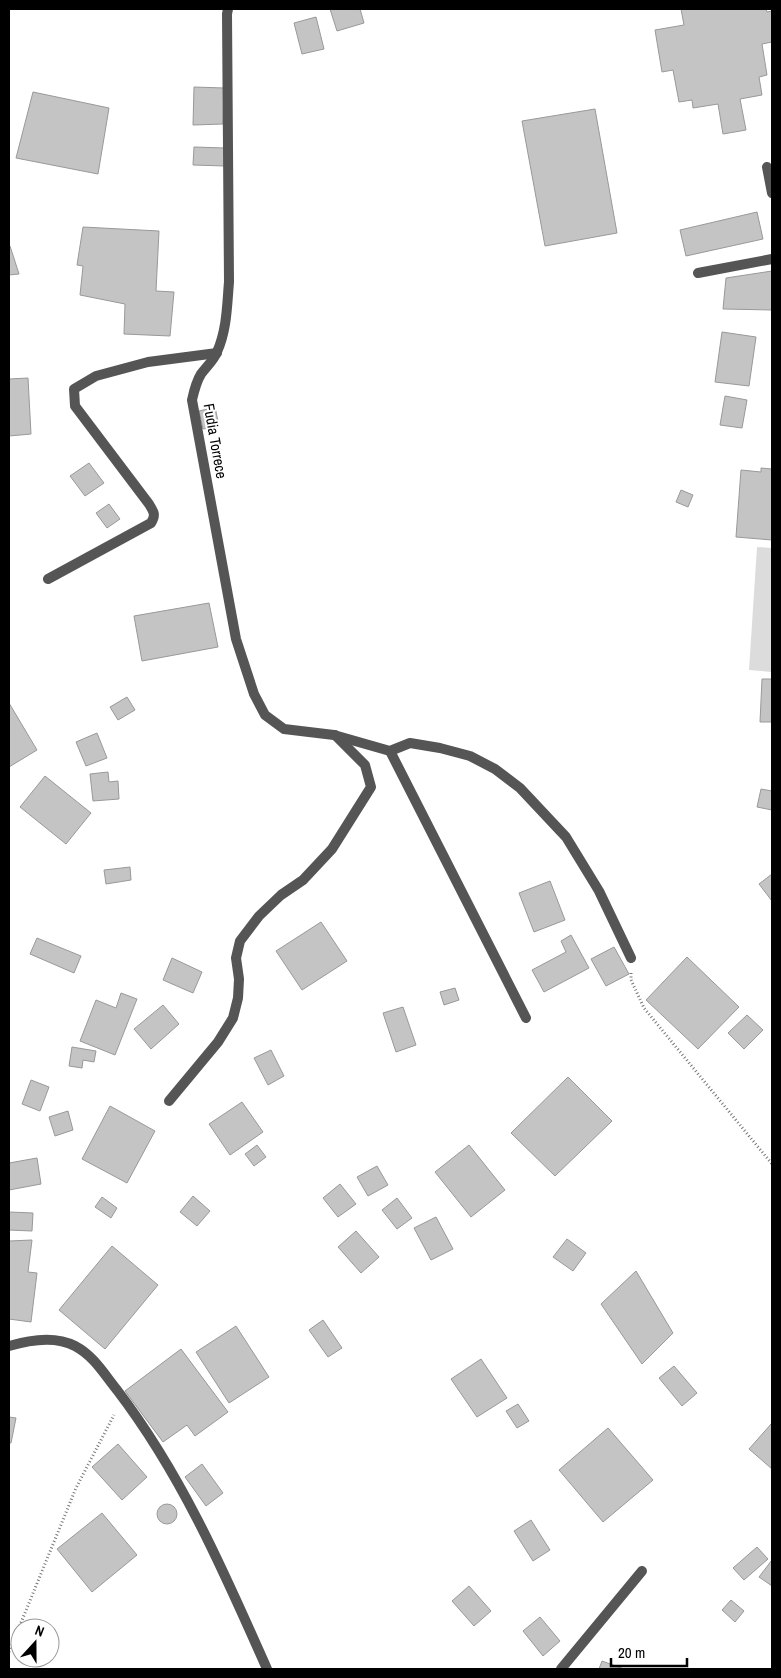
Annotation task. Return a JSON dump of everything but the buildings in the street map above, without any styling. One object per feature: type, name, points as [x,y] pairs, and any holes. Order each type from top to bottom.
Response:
[{"type":"street","name":"Fudia Torrece","points":[[228,9],[229,282],[223,338],[217,353],[198,379],[192,400],[236,639],[254,694],[265,716],[284,728],[334,735],[390,751]]},
{"type":"street","points":[[767,167],[772,193]]},
{"type":"street","points":[[698,273],[772,259]]},
{"type":"street","points":[[48,579],[151,523],[154,517],[154,512],[149,504],[75,406],[74,389],[96,376],[148,362],[217,353]]},
{"type":"street","points":[[169,1101],[218,1042],[233,1018],[238,998],[239,979],[236,958],[240,941],[259,916],[280,895],[303,880],[332,849],[370,787],[365,765],[334,735]]},
{"type":"street","points":[[526,1018],[390,751],[410,743],[470,756],[495,769],[520,788],[570,843],[603,899],[631,958]]},
{"type":"street","points":[[9,1346],[23,1342],[51,1340],[74,1346],[91,1357],[157,1446],[213,1548],[267,1669]]},
{"type":"street","points":[[561,1669],[642,1571]]},
{"type":"path","points":[[631,958],[631,980],[644,1008],[772,1164]]},
{"type":"path","points":[[9,1652],[76,1488],[123,1398]]},
{"type":"shaded area","points":[[757,547],[772,548],[772,672],[749,670]]}]
